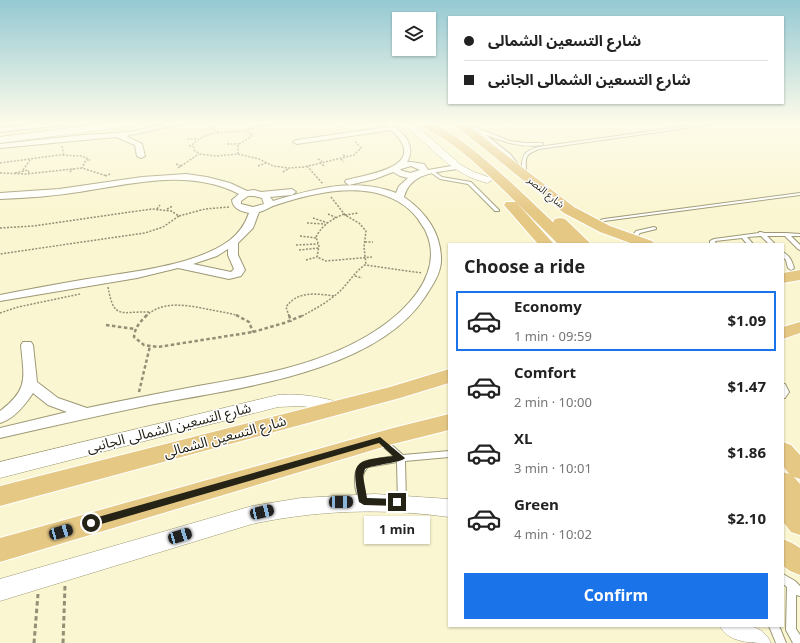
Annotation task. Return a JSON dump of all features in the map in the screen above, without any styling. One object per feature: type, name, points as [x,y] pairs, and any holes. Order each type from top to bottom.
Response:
[{"type":"main road","points":[[457,152],[487,180],[542,239],[545,237],[551,243]]},
{"type":"main road","points":[[472,152],[565,243]]},
{"type":"main road","points":[[478,152],[503,170],[582,243]]},
{"type":"main road","name":"شارع النصر","points":[[495,152],[559,204],[595,225],[601,232],[627,242]]},
{"type":"main road","points":[[627,242],[637,243]]},
{"type":"main road","points":[[784,333],[800,327]]},
{"type":"main road","name":"شارع التسعين الشمالى","points":[[0,496],[338,408],[448,376]]},
{"type":"main road","points":[[0,550],[387,438],[448,422]]},
{"type":"main road","points":[[387,438],[448,436]]},
{"type":"main road","points":[[784,445],[800,449]]},
{"type":"main road","points":[[784,452],[800,470]]},
{"type":"main road","points":[[784,482],[800,500]]},
{"type":"main road","points":[[784,506],[800,524]]},
{"type":"main road","points":[[784,553],[796,574]]},
{"type":"street","points":[[140,152],[141,156]]},
{"type":"street","points":[[407,152],[407,156],[396,171],[404,175],[457,167]]},
{"type":"street","points":[[440,152],[457,167],[470,174],[487,180]]},
{"type":"street","points":[[0,196],[49,193],[180,177],[215,181],[230,185],[246,194],[284,193],[347,188],[362,184],[399,167],[449,160]]},
{"type":"street","points":[[416,165],[424,168],[423,173]]},
{"type":"street","points":[[399,198],[402,188],[423,173]]},
{"type":"street","points":[[0,433],[88,412],[266,378],[302,368],[348,350],[390,326],[418,300],[433,274],[436,262],[436,250],[432,233],[423,218],[399,198],[362,184]]},
{"type":"street","points":[[246,194],[236,200],[237,205],[244,209],[255,210],[291,198],[326,189]]},
{"type":"street","points":[[261,194],[268,199],[268,205]]},
{"type":"street","points":[[0,298],[106,286],[177,266],[209,255],[233,242],[248,229],[252,222],[255,210]]},
{"type":"street","points":[[177,266],[202,269],[228,276],[238,273],[240,270],[234,255],[233,242]]},
{"type":"street","points":[[0,418],[22,398],[30,383],[27,345]]},
{"type":"street","points":[[30,383],[43,396],[55,404],[88,412]]},
{"type":"street","name":"شارع التسعين الشمالى الجانبى","points":[[0,470],[278,401],[295,399],[312,400],[338,408]]},
{"type":"street","points":[[0,590],[252,515],[298,506],[364,502],[402,503],[448,508]]},
{"type":"street","points":[[734,627],[758,643]]},
{"type":"lane","points":[[505,152],[517,164],[523,174]]},
{"type":"lane","points":[[523,174],[524,158],[528,152]]},
{"type":"lane","points":[[423,173],[469,183],[497,210]]},
{"type":"lane","points":[[595,225],[604,220],[800,194]]},
{"type":"lane","points":[[627,242],[638,232],[654,228]]},
{"type":"lane","points":[[761,233],[771,243]]},
{"type":"lane","points":[[713,243],[712,241],[761,233],[800,235]]},
{"type":"lane","points":[[786,234],[800,248]]},
{"type":"lane","points":[[743,236],[749,243]]},
{"type":"lane","points":[[387,438],[401,458],[402,503]]},
{"type":"lane","points":[[364,502],[359,476],[362,467],[371,462],[448,454]]},
{"type":"lane","points":[[784,578],[796,574]]},
{"type":"lane","points":[[796,574],[800,592]]},
{"type":"lane","points":[[796,574],[791,630],[799,643]]},
{"type":"lane","points":[[774,627],[781,643]]},
{"type":"path","points":[[197,152],[200,154],[225,156],[238,154],[262,160],[277,167],[289,168],[358,155]]},
{"type":"path","points":[[354,155],[357,152]]},
{"type":"path","points":[[83,156],[88,153]]},
{"type":"path","points":[[166,178],[200,154]]},
{"type":"path","points":[[0,163],[30,160],[42,157],[77,155],[87,158],[87,160],[91,160]]},
{"type":"path","points":[[343,155],[352,159]]},
{"type":"path","points":[[341,158],[344,162]]},
{"type":"path","points":[[318,159],[324,166]]},
{"type":"path","points":[[16,175],[23,170],[30,160]]},
{"type":"path","points":[[82,168],[87,160]]},
{"type":"path","points":[[258,166],[267,163]]},
{"type":"path","points":[[176,164],[182,166]]},
{"type":"path","points":[[306,166],[311,169],[345,215],[364,228],[366,234],[364,257],[366,265]]},
{"type":"path","points":[[0,173],[16,175],[82,168],[105,176],[112,180],[113,184]]},
{"type":"path","points":[[283,172],[289,168]]},
{"type":"path","points":[[291,172],[292,168]]},
{"type":"path","points":[[23,170],[28,170],[29,173]]},
{"type":"path","points":[[105,176],[110,174]]},
{"type":"path","points":[[156,209],[160,205]]},
{"type":"path","points":[[166,210],[173,206]]},
{"type":"path","points":[[0,254],[145,233],[163,227],[178,216],[213,208],[240,207]]},
{"type":"path","points":[[0,228],[33,226],[110,214],[156,209],[166,210],[178,216]]},
{"type":"path","points":[[317,257],[318,244],[316,238],[320,229],[337,218],[358,213]]},
{"type":"path","points":[[328,214],[337,218]]},
{"type":"path","points":[[313,218],[327,224]]},
{"type":"path","points":[[307,223],[327,224]]},
{"type":"path","points":[[300,236],[316,238]]},
{"type":"path","points":[[365,242],[373,242]]},
{"type":"path","points":[[296,245],[318,244]]},
{"type":"path","points":[[299,250],[318,248]]},
{"type":"path","points":[[306,260],[317,257],[321,260],[328,261],[372,257]]},
{"type":"path","points":[[253,332],[249,321],[242,318],[202,308],[171,304],[159,306],[149,312],[135,329],[134,339],[144,345],[163,346],[253,332],[291,322],[316,310],[335,296],[355,276],[360,268],[366,265],[433,274]]},
{"type":"path","points":[[355,276],[362,278]]},
{"type":"path","points":[[106,286],[112,307],[115,310],[125,312],[149,312]]},
{"type":"path","points":[[0,313],[23,306],[72,297],[82,293]]},
{"type":"path","points":[[291,322],[286,307],[292,299],[306,294],[335,296]]},
{"type":"path","points":[[106,325],[135,329]]},
{"type":"path","points":[[136,403],[150,346]]},
{"type":"path","points":[[63,643],[65,571]]},
{"type":"path","points":[[34,643],[40,579]]},
{"type":"route","points":[[91,523],[380,440],[401,458],[366,464],[358,473],[359,485],[364,502],[397,502]]}]
